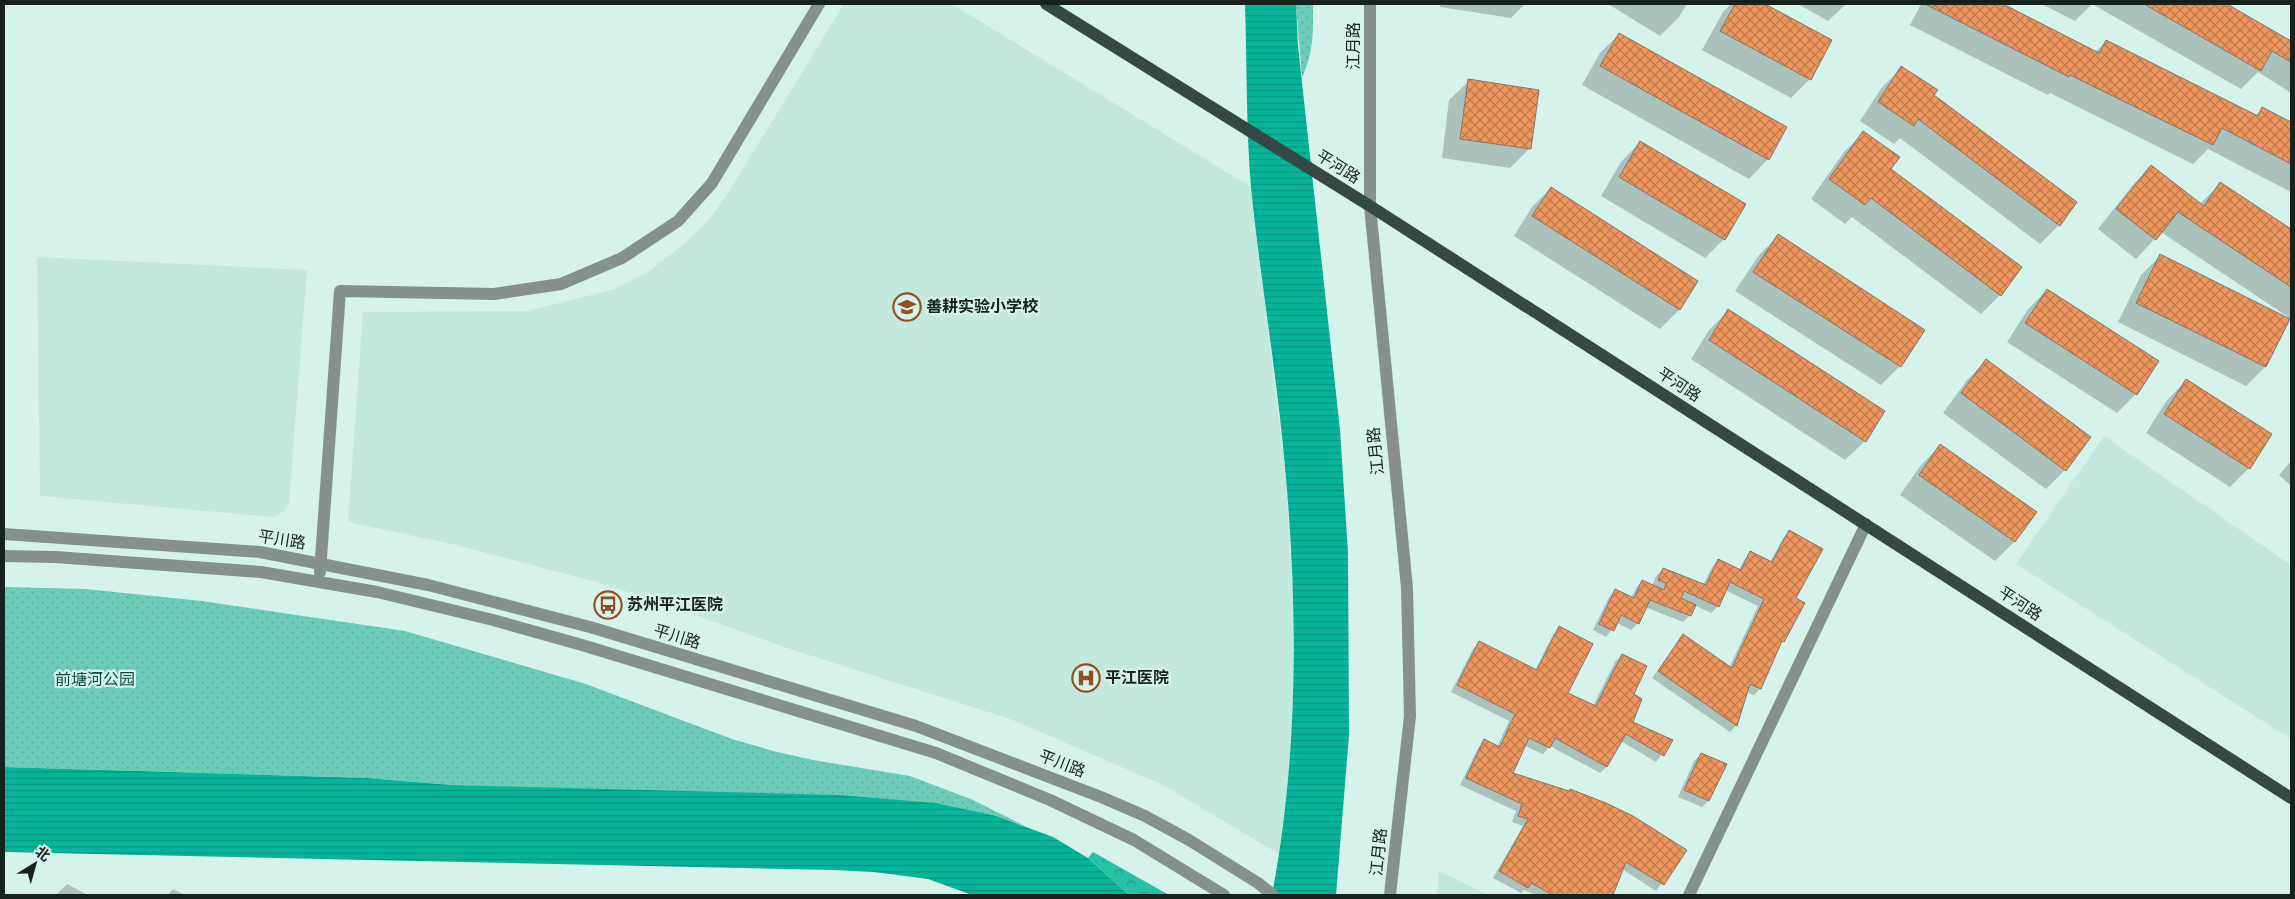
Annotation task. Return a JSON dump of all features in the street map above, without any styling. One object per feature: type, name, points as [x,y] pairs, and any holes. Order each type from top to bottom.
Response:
[{"type":"main road","name":"平河路","points":[[1046,4],[1370,206],[2291,798]]},
{"type":"street","points":[[319,582],[340,291],[494,294],[561,284],[622,258],[678,221],[712,182],[820,4]]},
{"type":"street","name":"江月路","points":[[1370,4],[1370,206],[1407,588],[1410,716],[1390,895]]},
{"type":"street","points":[[1689,895],[1866,524]]},
{"type":"street","name":"平川路","points":[[4,534],[260,552],[428,585],[590,627],[916,726],[1122,806],[1189,840],[1258,883],[1273,895]]},
{"type":"street","points":[[4,556],[55,557],[261,572],[386,594],[493,620],[582,645],[936,753],[1050,800],[1134,840],[1224,895]]},
{"type":"shaded area","name":"善耕实验小学校","points":[[844,4],[952,4],[1251,187],[1286,479],[1293,603],[1293,697],[1288,785],[1279,854],[1161,784],[1010,719],[784,647],[657,601],[593,581],[452,544],[348,522],[363,312],[527,311],[615,289],[651,270],[684,244],[708,221],[725,198]]},
{"type":"shaded area","points":[[1245,4],[1296,4],[1298,46],[1340,430],[1348,552],[1349,735],[1336,895],[1272,895],[1281,843],[1291,740],[1294,635],[1293,583],[1283,442],[1249,165]]},
{"type":"shaded area","points":[[37,257],[307,270],[289,503],[285,511],[273,517],[40,496]]},
{"type":"shaded area","points":[[2104,436],[2291,565],[2291,739],[2016,564]]},
{"type":"shaded area","points":[[4,767],[368,778],[451,785],[838,795],[936,803],[997,816],[1053,837],[1088,858],[1129,895],[972,895],[928,879],[874,872],[834,870],[4,852]]},
{"type":"shaded area","points":[[1439,871],[1488,895],[1437,895]]},
{"type":"green space","points":[[1296,4],[1313,4],[1311,50],[1302,78]]},
{"type":"green space","name":"前塘河公园","points":[[4,587],[86,589],[202,601],[405,631],[586,684],[732,739],[773,751],[813,760],[910,776],[973,800],[1027,827],[997,816],[936,803],[451,785],[368,778],[4,767]]},
{"type":"green space","points":[[1093,852],[1169,895],[1129,895],[1088,858]]},
{"type":"building","points":[[1735,4],[1765,4],[1832,40],[1811,80],[1720,31]]},
{"type":"building","points":[[1925,4],[2003,4],[2099,53],[2106,40],[2258,116],[2262,107],[2291,122],[2291,164],[2222,128],[2213,145],[2070,75],[2069,77]]},
{"type":"building","points":[[2144,4],[2227,4],[2291,41],[2291,62],[2272,51],[2261,71]]},
{"type":"building","points":[[1619,33],[1787,127],[1769,160],[1600,66]]},
{"type":"building","points":[[1901,66],[1938,90],[1934,95],[2077,202],[2060,226],[1918,119],[1914,126],[1878,102]]},
{"type":"building","points":[[1468,79],[1539,90],[1531,149],[1460,139]]},
{"type":"building","points":[[1863,131],[1900,157],[1891,169],[2022,267],[2001,296],[1871,198],[1865,205],[1829,179]]},
{"type":"building","points":[[1640,141],[1746,204],[1725,240],[1619,177]]},
{"type":"building","points":[[2151,165],[2204,206],[2220,182],[2291,229],[2291,287],[2178,212],[2156,240],[2116,209]]},
{"type":"building","points":[[1551,187],[1698,281],[1680,310],[1532,216]]},
{"type":"building","points":[[1778,234],[1925,330],[1901,367],[1753,272]]},
{"type":"building","points":[[2160,254],[2290,319],[2266,367],[2136,303]]},
{"type":"building","points":[[2047,289],[2159,361],[2137,395],[2025,323]]},
{"type":"building","points":[[1728,309],[1885,411],[1866,442],[1709,340]]},
{"type":"building","points":[[1986,359],[2091,437],[2066,471],[1961,393]]},
{"type":"building","points":[[2186,379],[2272,434],[2250,469],[2164,414]]},
{"type":"building","points":[[1940,444],[2037,512],[2015,542],[1919,475]]},
{"type":"building","points":[[1789,530],[1823,549],[1796,598],[1805,603],[1784,642],[1782,641],[1761,689],[1750,684],[1737,726],[1658,671],[1683,634],[1732,668],[1764,599],[1730,582],[1719,607],[1684,591],[1681,598],[1696,605],[1691,616],[1650,600],[1639,624],[1621,615],[1614,631],[1599,624],[1615,589],[1634,598],[1642,580],[1664,590],[1666,583],[1658,580],[1663,568],[1706,585],[1718,559],[1741,570],[1750,551],[1772,562]]},
{"type":"building","points":[[1559,626],[1593,644],[1568,693],[1596,706],[1622,654],[1647,666],[1634,694],[1642,699],[1633,722],[1673,740],[1664,756],[1626,734],[1607,767],[1555,738],[1550,748],[1529,738],[1513,773],[1569,791],[1570,789],[1606,803],[1633,816],[1687,850],[1664,885],[1626,862],[1613,895],[1553,895],[1531,883],[1528,888],[1499,871],[1528,819],[1518,816],[1522,804],[1466,778],[1484,739],[1500,747],[1515,714],[1457,685],[1479,641],[1537,670]]},
{"type":"building","points":[[1701,753],[1727,764],[1709,801],[1684,790]]},
{"type":"place","name":"善耕实验小学校","points":[[907,307]]},
{"type":"place","name":"苏州平江医院","points":[[608,605]]},
{"type":"place","name":"平江医院","points":[[1086,678]]}]
